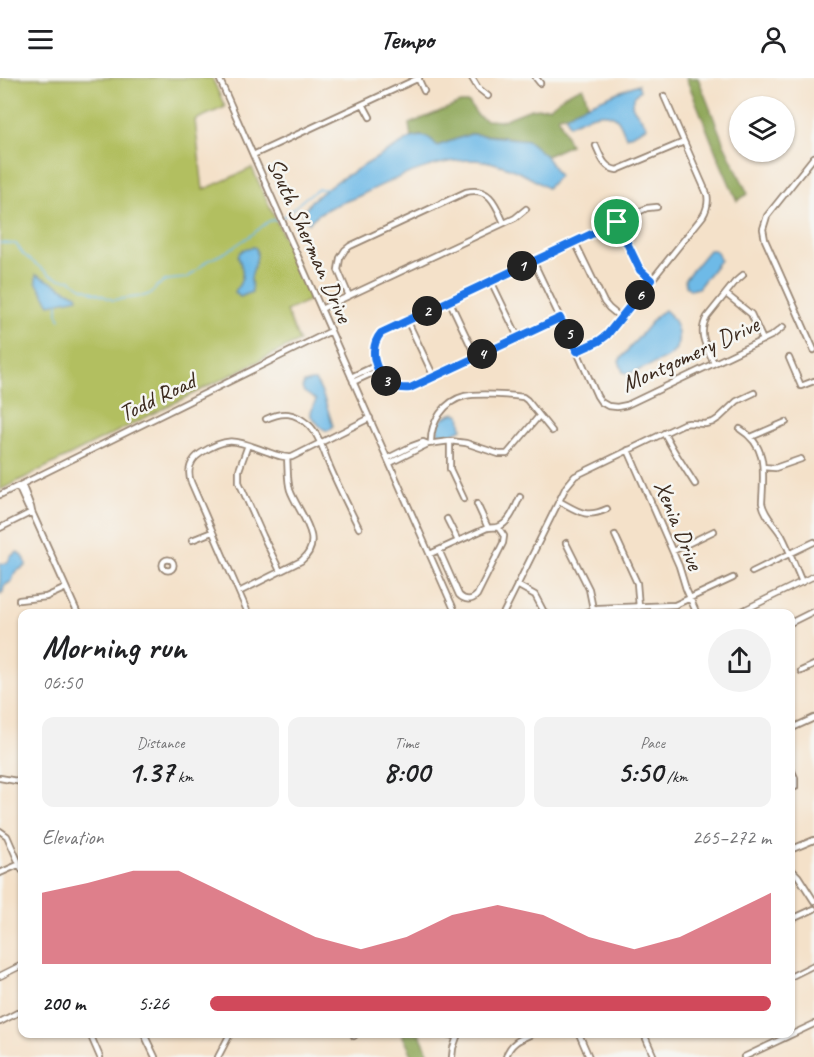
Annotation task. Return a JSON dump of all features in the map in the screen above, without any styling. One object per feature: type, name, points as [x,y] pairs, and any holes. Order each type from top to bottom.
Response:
[{"type":"main road","points":[[746,609],[814,576]]},
{"type":"main road","points":[[0,976],[18,967]]},
{"type":"street","name":"South Sherman Drive","points":[[219,78],[454,609]]},
{"type":"street","points":[[253,156],[419,78],[424,91]]},
{"type":"street","points":[[472,78],[478,88],[489,96]]},
{"type":"street","points":[[536,78],[540,83]]},
{"type":"street","points":[[533,261],[577,351],[602,339],[610,332],[703,216],[707,207],[707,194],[664,96]]},
{"type":"street","points":[[363,104],[370,117]]},
{"type":"street","points":[[596,146],[606,165],[610,169],[617,170],[684,142]]},
{"type":"street","points":[[814,157],[767,216],[763,229],[765,240],[814,350]]},
{"type":"street","points":[[349,296],[339,273],[340,258],[349,247],[384,230],[474,190],[483,192],[491,198],[504,223]]},
{"type":"street","points":[[560,318],[410,388],[393,386],[387,382],[378,368],[373,351],[376,339],[386,330],[647,208],[657,207]]},
{"type":"street","points":[[321,309],[504,223],[526,209]]},
{"type":"street","points":[[617,222],[640,270],[651,280]]},
{"type":"street","points":[[575,242],[604,302],[621,318]]},
{"type":"street","points":[[714,363],[703,340],[705,319],[743,275]]},
{"type":"street","points":[[491,281],[518,337]]},
{"type":"street","points":[[726,294],[751,314],[763,340]]},
{"type":"street","points":[[449,300],[476,357]]},
{"type":"street","points":[[407,320],[434,377]]},
{"type":"street","name":"Montgomery Drive","points":[[577,351],[597,396],[604,404],[619,407],[763,340],[783,327]]},
{"type":"street","name":"Todd Road","points":[[0,495],[331,331]]},
{"type":"street","points":[[789,358],[801,386],[814,381]]},
{"type":"street","points":[[352,379],[378,368]]},
{"type":"street","points":[[505,609],[566,487],[575,476],[685,423],[701,424],[714,421],[737,401],[754,393]]},
{"type":"street","points":[[430,444],[432,428],[438,416],[452,402],[472,395],[523,397],[552,431]]},
{"type":"street","points":[[266,419],[280,413],[293,415],[310,426],[359,528]]},
{"type":"street","points":[[389,460],[423,442],[430,444],[450,441],[466,443],[507,454],[539,416]]},
{"type":"street","points":[[246,609],[190,482],[189,472],[196,456],[230,440],[279,456],[294,456],[370,418]]},
{"type":"street","points":[[751,437],[786,422]]},
{"type":"street","points":[[740,429],[751,437],[759,448],[763,467],[763,509],[782,536],[802,582]]},
{"type":"street","points":[[664,433],[695,484]]},
{"type":"street","points":[[450,441],[450,469],[464,499]]},
{"type":"street","points":[[248,445],[239,470],[239,480],[280,571]]},
{"type":"street","name":"Xenia Drive","points":[[628,450],[673,551],[695,609]]},
{"type":"street","points":[[239,592],[301,561],[312,545],[311,534],[290,489],[287,457]]},
{"type":"street","points":[[763,467],[775,468],[801,459]]},
{"type":"street","points":[[20,485],[28,508],[32,512],[76,609]]},
{"type":"street","points":[[430,554],[488,528],[498,527],[509,518],[520,497]]},
{"type":"street","points":[[559,501],[586,514],[594,514],[607,509]]},
{"type":"street","points":[[477,504],[488,528]]},
{"type":"street","points":[[0,528],[32,512]]},
{"type":"street","points":[[447,519],[458,542]]},
{"type":"street","points":[[439,550],[459,596],[463,599],[473,599],[503,543],[504,536],[498,527]]},
{"type":"street","points":[[673,551],[714,531]]},
{"type":"street","points":[[192,540],[212,532]]},
{"type":"street","points":[[615,535],[637,583],[639,607]]},
{"type":"street","points":[[752,572],[814,542]]},
{"type":"street","points":[[567,543],[589,589],[593,609],[675,605],[733,578]]},
{"type":"street","points":[[517,585],[535,595],[542,609]]},
{"type":"street","points":[[19,600],[46,597],[66,588]]},
{"type":"street","points":[[795,620],[814,611]]},
{"type":"street","points":[[801,671],[814,665]]},
{"type":"street","points":[[795,727],[814,718]]},
{"type":"street","points":[[0,778],[18,781]]},
{"type":"street","points":[[795,778],[795,787]]},
{"type":"street","points":[[1,831],[7,836],[18,860]]},
{"type":"street","points":[[795,848],[814,840]]},
{"type":"street","points":[[0,873],[18,868]]},
{"type":"street","points":[[795,873],[814,901]]},
{"type":"street","points":[[795,918],[814,909]]},
{"type":"street","points":[[795,974],[814,965]]},
{"type":"street","points":[[0,1022],[17,1013]]},
{"type":"street","points":[[795,1033],[814,1024]]},
{"type":"street","points":[[92,1038],[100,1057]]},
{"type":"street","points":[[146,1038],[155,1057]]},
{"type":"street","points":[[218,1057],[228,1038]]},
{"type":"street","points":[[452,1057],[457,1038]]},
{"type":"street","points":[[506,1057],[508,1050],[524,1038]]},
{"type":"street","points":[[581,1038],[589,1057]]},
{"type":"street","points":[[646,1038],[654,1057]]},
{"type":"street","points":[[744,1057],[784,1038]]},
{"type":"green space","points":[[0,78],[212,78],[225,107],[195,120],[203,190],[252,168],[312,299],[286,311],[299,341],[0,490]]},
{"type":"green space","points":[[686,78],[698,78],[729,154],[729,162],[733,162],[748,194],[737,201]]},
{"type":"green space","points":[[583,87],[588,104],[558,116],[570,145],[546,156],[527,140],[498,136],[471,134],[437,146],[422,135],[411,138],[409,124],[460,103],[469,103],[478,116],[486,120],[501,121],[531,109],[550,107],[565,95]]},
{"type":"green space","points":[[404,1038],[422,1038],[430,1057],[413,1057]]},
{"type":"water","points":[[638,84],[640,90],[632,101],[632,105],[647,127],[626,137],[617,119],[606,114],[593,115],[569,125],[566,116],[575,110]]},
{"type":"water","points":[[471,134],[527,140],[546,156],[559,176],[547,188],[510,168],[480,161],[463,160],[409,173],[333,206],[320,213],[309,223],[302,215],[311,201],[339,180],[411,138],[426,137],[437,146]]},
{"type":"water","points":[[253,247],[257,252],[251,278],[252,292],[240,297],[235,292],[242,276],[238,256],[244,249]]},
{"type":"water","points":[[709,250],[717,252],[720,260],[698,288],[691,290],[686,286],[685,279]]},
{"type":"water","points":[[36,275],[77,295],[78,298],[50,304],[36,282]]},
{"type":"water","points":[[665,310],[673,319],[678,331],[676,349],[666,358],[635,372],[623,372],[619,361],[658,314]]},
{"type":"water","points":[[315,381],[318,385],[326,402],[333,426],[330,429],[322,428],[311,416],[316,400],[302,388],[304,383]]},
{"type":"water","points":[[455,413],[460,415],[462,429],[450,435],[438,434],[438,426],[442,420]]},
{"type":"water","points":[[18,552],[25,559],[26,566],[15,572],[12,581],[4,586],[0,594],[0,563],[8,562],[11,556]]},
{"type":"waterway","points":[[0,243],[16,244],[24,255],[50,275],[71,280],[81,287],[113,300],[144,296],[152,293],[157,286],[167,280],[186,278],[207,261],[226,252],[269,221],[285,216],[318,189],[327,189]]},
{"type":"waterway","points":[[58,303],[60,319]]},
{"type":"route","points":[[617,222],[640,270],[651,280],[611,331],[602,339],[577,351],[560,318],[410,388],[393,386],[383,378],[373,351],[375,341],[381,333],[617,222]]}]
